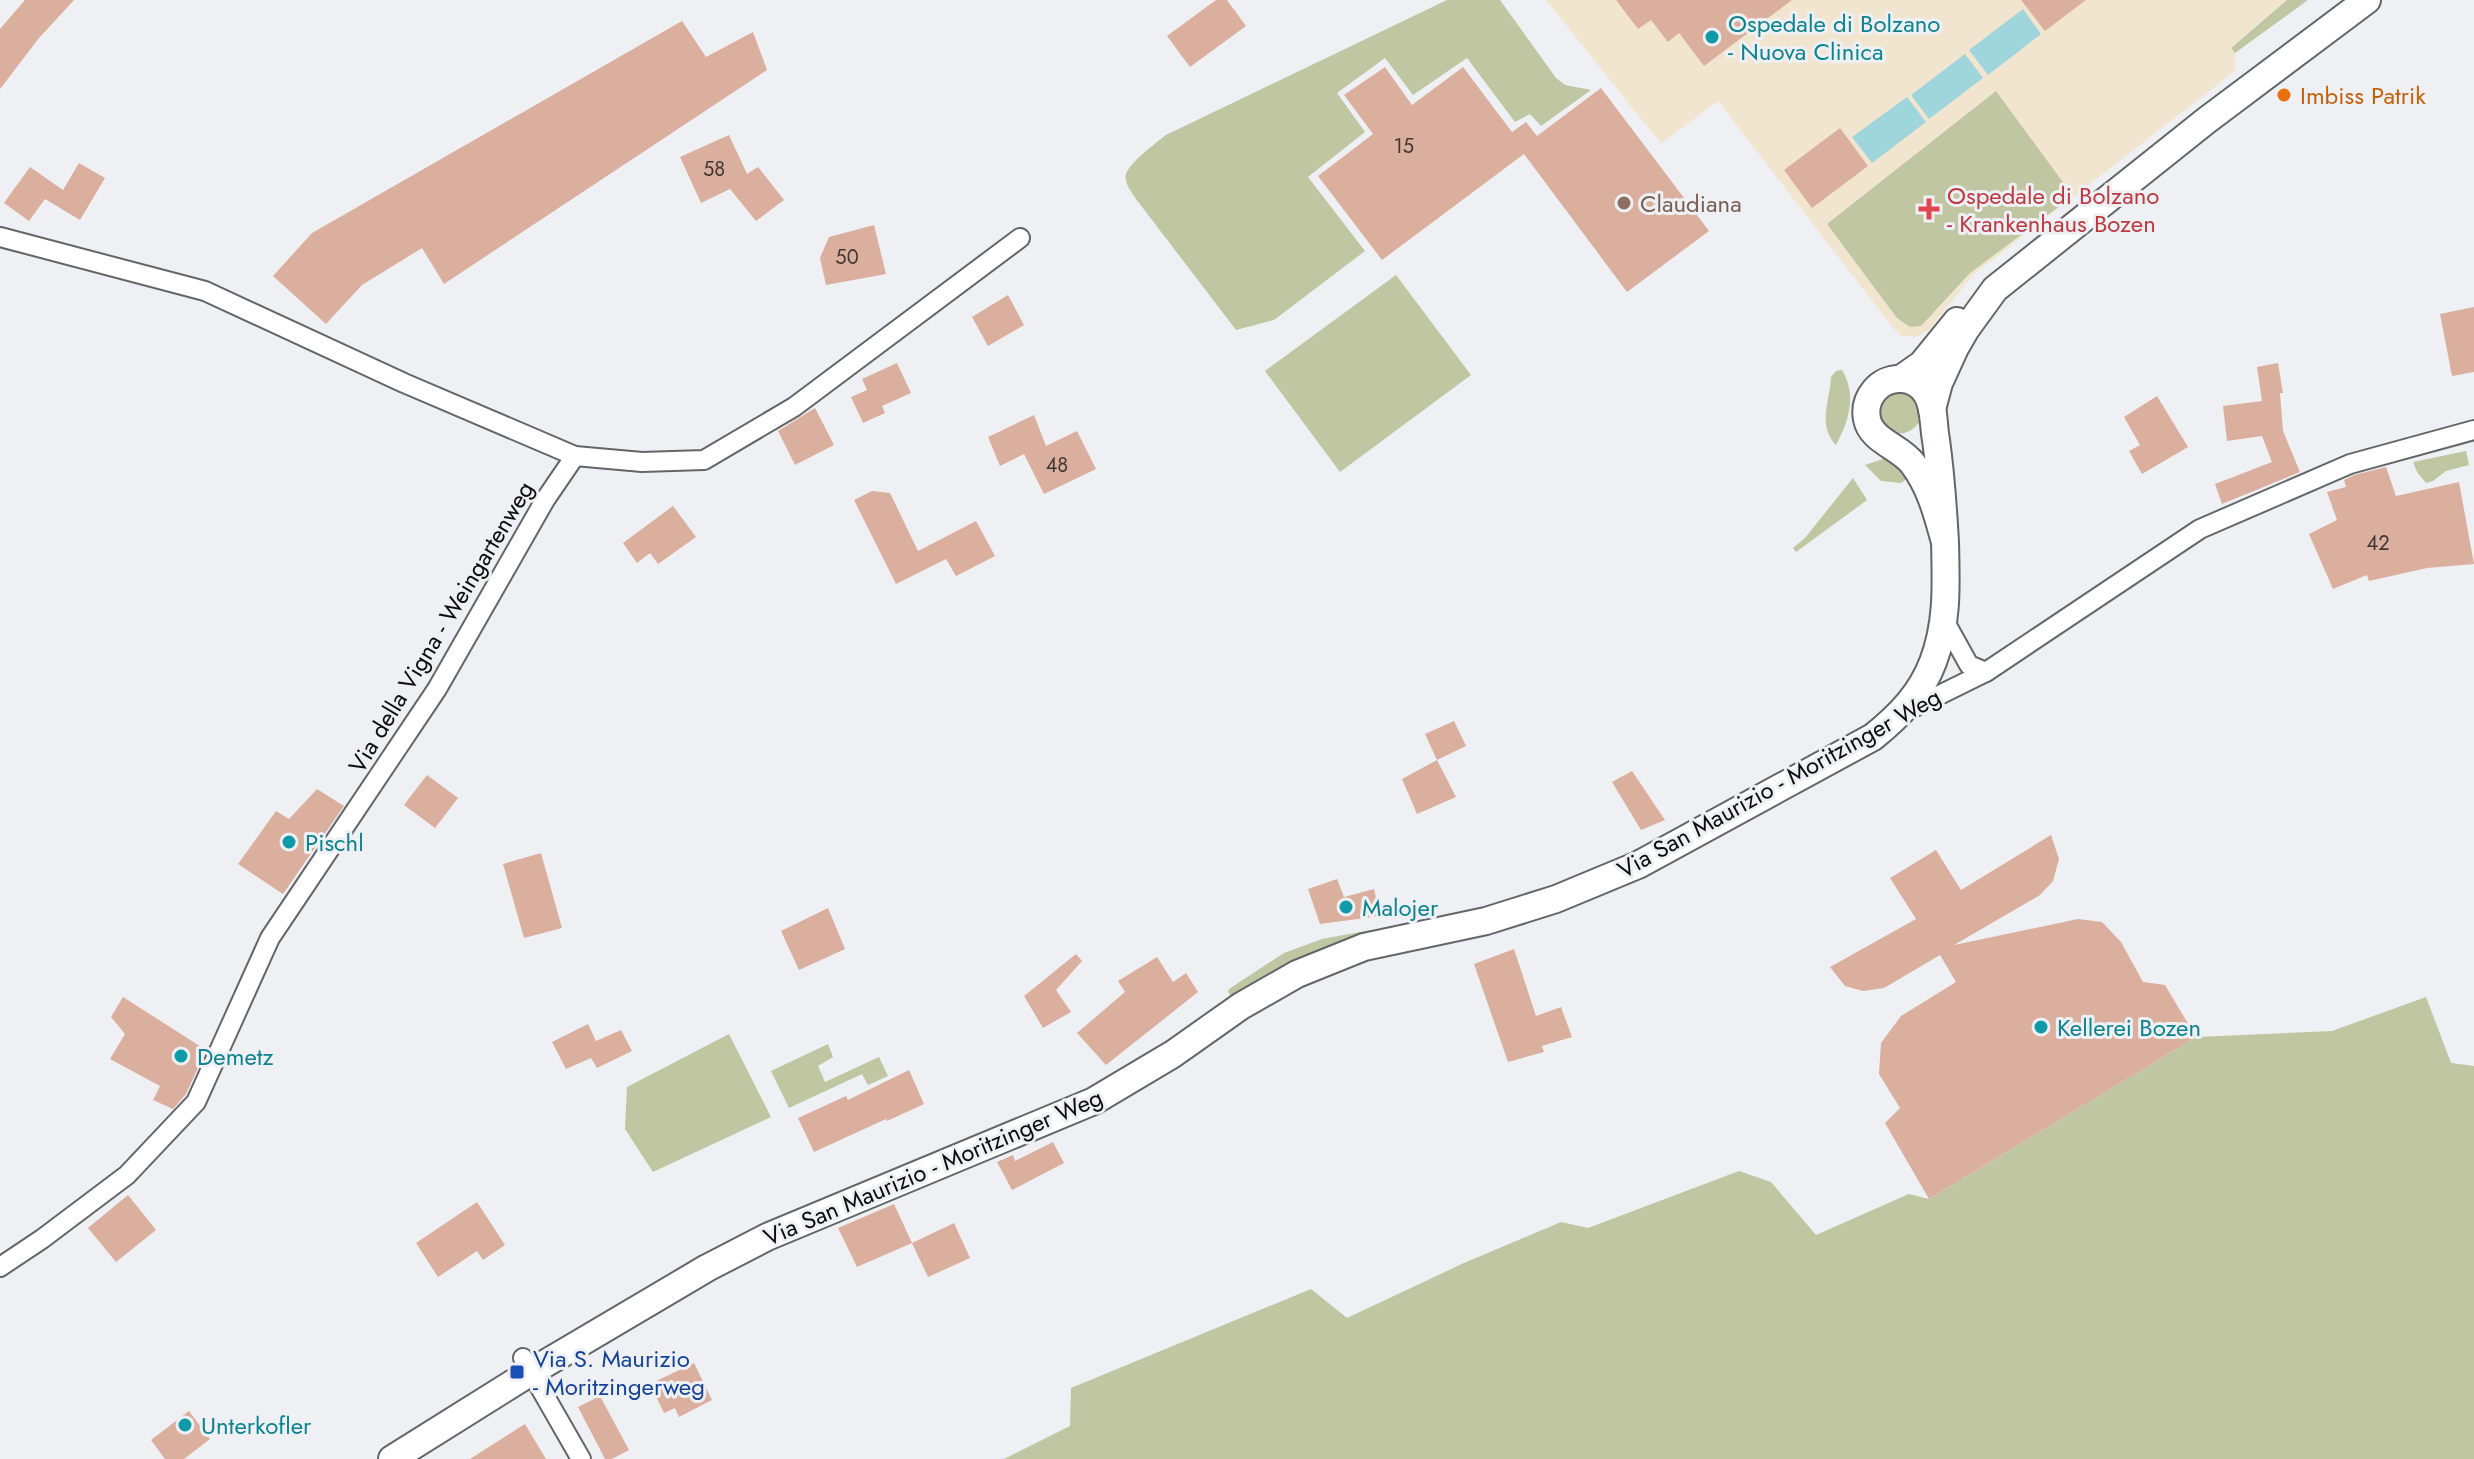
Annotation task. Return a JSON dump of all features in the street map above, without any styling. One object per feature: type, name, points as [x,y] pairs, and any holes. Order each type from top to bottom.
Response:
[{"type":"main road","points":[[1889,443],[1910,442],[1927,429],[1939,383],[1955,348],[1995,289],[2207,120],[2367,0]]},
{"type":"main road","points":[[1945,542],[1934,500],[1914,464],[1903,452],[1874,433],[1869,425],[1866,407],[1870,396],[1878,386],[1902,378],[1922,364],[1973,298],[1995,276],[2189,128],[2207,120]]},
{"type":"main road","points":[[1902,378],[1919,385],[1926,392],[1932,412],[1944,494],[1947,591],[1944,620],[1933,661],[1923,684],[1902,713]]},
{"type":"main road","name":"Via San Maurizio - Moritzinger Weg","points":[[392,1459],[527,1365],[707,1268],[767,1237],[1094,1101],[1173,1054],[1241,1006],[1297,974],[1364,947],[1486,921],[1556,899],[1638,865],[1873,737],[1902,713]]},
{"type":"street","points":[[0,237],[205,291],[404,383],[575,456],[642,462],[704,460],[794,407],[1020,238]]},
{"type":"street","name":"Via San Maurizio - Moritzinger Weg","points":[[1902,713],[1986,672],[2200,529],[2350,464],[2474,430]]},
{"type":"street","name":"Via della Vigna - Weingartenweg","points":[[0,1267],[127,1175],[196,1102],[270,938],[437,689],[545,500],[575,456]]},
{"type":"street","points":[[1944,620],[1969,665],[1986,672]]},
{"type":"street","points":[[527,1365],[581,1459]]},
{"type":"shaded area","name":"Ospedale di Bolzano - Krankenhaus Bozen","points":[[1546,0],[2287,0],[2231,47],[2235,53],[2235,71],[1973,275],[1928,331],[1915,337],[1901,336],[1893,328],[1718,101],[1661,144]]},
{"type":"green space","points":[[1447,0],[1500,0],[1556,78],[1565,85],[1591,90],[1541,126],[1530,114],[1515,122],[1467,58],[1413,95],[1385,58],[1337,93],[1365,132],[1308,177],[1365,251],[1274,320],[1236,330],[1136,199],[1126,181],[1128,169],[1166,135]]},
{"type":"green space","points":[[2287,0],[2308,0],[2235,53],[2231,48]]},
{"type":"green space","points":[[1996,91],[2073,196],[1970,273],[1921,326],[1910,327],[1897,318],[1827,224]]},
{"type":"green space","points":[[1396,275],[1471,375],[1340,472],[1265,371]]},
{"type":"green space","points":[[1842,370],[1847,379],[1850,408],[1836,445],[1827,429],[1826,412],[1831,377]]},
{"type":"green space","points":[[1890,389],[1917,395],[1922,417],[1906,433],[1883,428],[1876,406]]},
{"type":"green space","points":[[2466,451],[2469,465],[2446,471],[2426,483],[2413,462]]},
{"type":"green space","points":[[1883,459],[1892,460],[1910,477],[1901,483],[1881,481],[1865,465]]},
{"type":"green space","points":[[1853,478],[1867,500],[1796,552],[1793,548],[1805,538]]},
{"type":"green space","points":[[1371,930],[1375,932],[1233,999],[1228,992],[1284,953],[1322,939]]},
{"type":"green space","points":[[2426,997],[2451,1063],[2474,1066],[2474,1459],[1004,1459],[1070,1426],[1071,1388],[1311,1289],[1347,1318],[1561,1222],[1588,1228],[1739,1171],[1771,1182],[1816,1235],[1909,1194],[1929,1199],[2196,1037],[2332,1031]]},
{"type":"green space","points":[[729,1034],[771,1117],[653,1172],[625,1129],[627,1087]]},
{"type":"green space","points":[[828,1044],[833,1057],[818,1066],[825,1082],[879,1057],[888,1076],[868,1085],[862,1074],[789,1108],[771,1071]]},
{"type":"water","points":[[2023,9],[2041,34],[1988,75],[1969,50]]},
{"type":"water","points":[[1965,54],[1983,78],[1929,119],[1911,95]]},
{"type":"water","points":[[1907,97],[1926,122],[1872,163],[1852,137]]},
{"type":"building","points":[[25,0],[74,0],[39,38],[0,89],[0,29]]},
{"type":"building","points":[[1216,0],[1227,0],[1246,26],[1190,67],[1167,36]]},
{"type":"building","name":"Ospedale di Bolzano - Nuova Clinica","points":[[1616,0],[1792,0],[1704,66],[1679,33],[1668,42],[1651,20],[1638,29]]},
{"type":"building","points":[[2021,0],[2086,0],[2045,31]]},
{"type":"building","points":[[682,21],[706,57],[753,32],[767,70],[444,284],[422,248],[362,285],[326,324],[273,276],[312,233]]},
{"type":"building","name":"Claudiana","points":[[1385,67],[1412,105],[1463,67],[1512,132],[1526,122],[1537,136],[1601,88],[1709,231],[1627,292],[1524,154],[1382,260],[1318,176],[1373,134],[1344,95]]},
{"type":"building","points":[[1840,128],[1868,166],[1812,208],[1784,170]]},
{"type":"building","points":[[729,135],[747,174],[758,167],[784,200],[756,221],[730,189],[701,203],[680,157]]},
{"type":"building","points":[[79,163],[105,178],[80,220],[45,199],[29,221],[4,203],[30,167],[63,190]]},
{"type":"building","points":[[874,225],[886,274],[826,285],[820,258],[829,237]]},
{"type":"building","points":[[1008,295],[1024,325],[988,346],[972,317]]},
{"type":"building","points":[[2474,307],[2474,372],[2452,376],[2440,314]]},
{"type":"building","points":[[897,363],[911,393],[882,406],[885,413],[863,423],[851,397],[867,390],[862,379]]},
{"type":"building","points":[[2278,363],[2283,393],[2280,393],[2283,431],[2300,472],[2222,504],[2215,484],[2272,462],[2262,436],[2227,441],[2223,406],[2262,401],[2257,367]]},
{"type":"building","points":[[2157,396],[2188,447],[2142,474],[2129,451],[2140,445],[2124,417]]},
{"type":"building","points":[[815,408],[834,445],[795,465],[778,431]]},
{"type":"building","points":[[1034,415],[1046,446],[1077,431],[1096,469],[1044,494],[1024,454],[1000,466],[988,437]]},
{"type":"building","points":[[2386,467],[2396,496],[2459,482],[2474,564],[2427,568],[2369,581],[2367,575],[2333,589],[2309,534],[2337,520],[2327,492],[2346,487],[2344,480],[2354,475]]},
{"type":"building","points":[[872,491],[890,493],[918,551],[976,521],[995,556],[956,576],[946,559],[896,584],[854,500]]},
{"type":"building","points":[[673,506],[696,537],[658,564],[650,553],[637,563],[623,543]]},
{"type":"building","points":[[1454,721],[1466,746],[1437,760],[1425,734]]},
{"type":"building","points":[[1437,760],[1456,797],[1417,814],[1402,779]]},
{"type":"building","points":[[1632,771],[1665,820],[1641,830],[1612,782]]},
{"type":"building","points":[[427,775],[458,798],[435,828],[404,805]]},
{"type":"building","name":"Pischl","points":[[317,789],[344,806],[283,894],[238,864],[276,811],[289,819]]},
{"type":"building","name":"Kellerei Bozen","points":[[2051,835],[2059,859],[2053,881],[2040,895],[1954,945],[2078,919],[2102,922],[2121,942],[2143,982],[2165,985],[2196,1037],[1929,1199],[1885,1123],[1900,1108],[1879,1074],[1881,1043],[1901,1016],[1956,982],[1940,955],[1884,988],[1863,991],[1845,986],[1830,967],[1916,919],[1890,878],[1936,850],[1961,890]]},
{"type":"building","points":[[541,853],[562,928],[524,938],[503,864]]},
{"type":"building","name":"Malojer","points":[[1337,879],[1344,897],[1374,889],[1380,916],[1320,924],[1308,889]]},
{"type":"building","points":[[828,908],[845,949],[799,970],[781,931]]},
{"type":"building","points":[[1514,949],[1536,1016],[1561,1007],[1572,1037],[1542,1046],[1544,1052],[1508,1062],[1474,964]]},
{"type":"building","points":[[1076,954],[1082,961],[1056,990],[1071,1012],[1043,1028],[1024,996]]},
{"type":"building","points":[[1157,957],[1173,982],[1186,973],[1198,992],[1106,1065],[1077,1033],[1125,992],[1118,981]]},
{"type":"building","name":"Demetz","points":[[123,997],[206,1050],[186,1094],[173,1109],[153,1100],[160,1086],[110,1059],[125,1034],[111,1017]]},
{"type":"building","points":[[588,1024],[596,1041],[621,1030],[632,1051],[597,1068],[591,1058],[566,1069],[552,1042]]},
{"type":"building","points":[[909,1070],[924,1104],[814,1152],[798,1118],[846,1096],[848,1100]]},
{"type":"building","points":[[1053,1142],[1064,1163],[1012,1190],[997,1162],[1013,1155],[1015,1161]]},
{"type":"building","points":[[128,1195],[156,1230],[116,1262],[88,1228]]},
{"type":"building","points":[[477,1202],[505,1245],[483,1260],[477,1251],[438,1277],[416,1243]]},
{"type":"building","points":[[894,1204],[912,1243],[857,1267],[838,1228]]},
{"type":"building","points":[[954,1223],[970,1258],[928,1277],[912,1243]]},
{"type":"building","points":[[694,1363],[712,1400],[679,1417],[675,1408],[664,1413],[650,1384]]},
{"type":"building","points":[[600,1396],[629,1450],[612,1459],[605,1459],[578,1407]]},
{"type":"building","name":"Unterkofler","points":[[189,1411],[210,1439],[184,1459],[165,1459],[151,1440]]},
{"type":"building","points":[[525,1424],[546,1459],[470,1459]]},
{"type":"place","name":"Ospedale di Bolzano - Nuova Clinica","points":[[1712,37]]},
{"type":"place","name":"Imbiss Patrik","points":[[2284,95]]},
{"type":"place","name":"Claudiana","points":[[1624,203]]},
{"type":"place","name":"Ospedale di Bolzano - Krankenhaus Bozen","points":[[1929,209]]},
{"type":"place","name":"Pischl","points":[[289,842]]},
{"type":"place","name":"Malojer","points":[[1346,907]]},
{"type":"place","name":"Kellerei Bozen","points":[[2041,1027]]},
{"type":"place","name":"Demetz","points":[[181,1056]]},
{"type":"place","name":"Via S. Maurizio - Moritzingerweg","points":[[517,1372]]},
{"type":"place","name":"Unterkofler","points":[[185,1425]]}]
